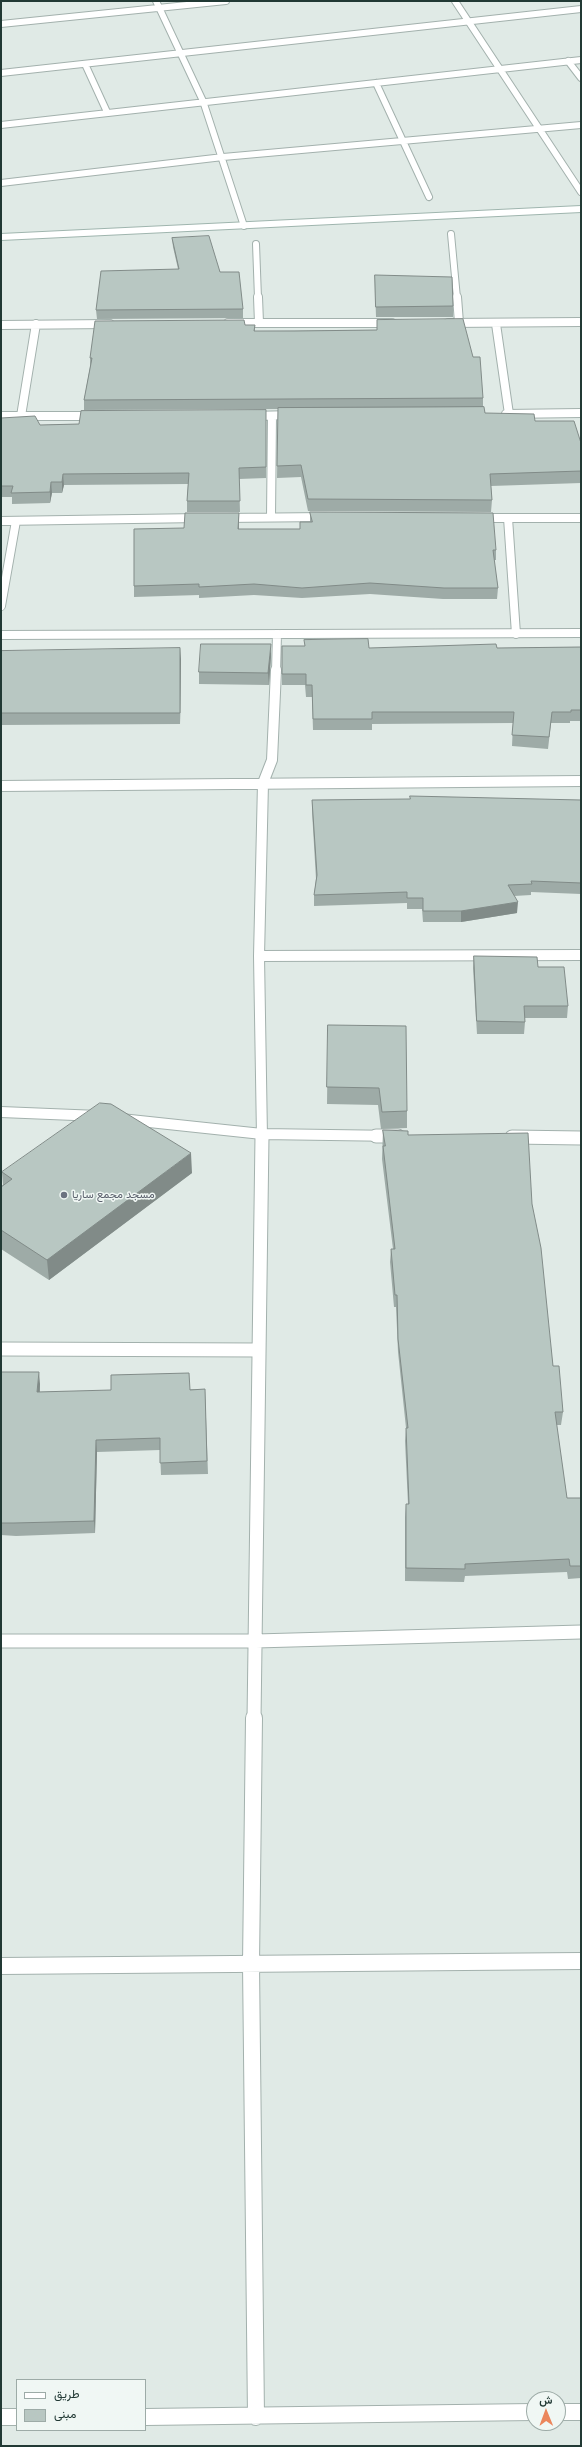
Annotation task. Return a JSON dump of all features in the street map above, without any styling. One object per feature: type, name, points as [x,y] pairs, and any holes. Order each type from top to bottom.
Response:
[{"type":"street","points":[[156,1],[203,101],[223,157],[244,226]]},
{"type":"street","points":[[1,24],[226,1]]},
{"type":"street","points":[[455,1],[499,70],[581,192]]},
{"type":"street","points":[[1,73],[581,9]]},
{"type":"street","points":[[1,125],[203,101],[581,60]]},
{"type":"street","points":[[568,61],[581,78]]},
{"type":"street","points":[[85,64],[108,112]]},
{"type":"street","points":[[376,83],[429,197]]},
{"type":"street","points":[[1,183],[223,157],[581,125]]},
{"type":"street","points":[[1,237],[581,209]]},
{"type":"street","points":[[451,234],[459,323]]},
{"type":"street","points":[[256,244],[259,323]]},
{"type":"street","points":[[443,323],[496,324],[581,322]]},
{"type":"street","points":[[219,323],[403,323]]},
{"type":"street","points":[[21,416],[36,324]]},
{"type":"street","points":[[1,325],[116,324]]},
{"type":"street","points":[[496,324],[509,414]]},
{"type":"street","points":[[494,414],[581,413]]},
{"type":"street","points":[[240,416],[303,415]]},
{"type":"street","points":[[1,416],[107,416]]},
{"type":"street","points":[[271,517],[272,416]]},
{"type":"street","points":[[1,521],[338,517]]},
{"type":"street","points":[[470,518],[581,518]]},
{"type":"street","points":[[508,518],[516,634]]},
{"type":"street","points":[[1,606],[16,521]]},
{"type":"street","points":[[256,2417],[251,1964],[262,1134],[259,956],[263,783],[273,752],[277,634]]},
{"type":"street","points":[[1,635],[581,634]]},
{"type":"street","points":[[1,786],[581,781]]},
{"type":"street","points":[[259,956],[581,956]]},
{"type":"street","points":[[1,1112],[77,1114],[262,1134],[413,1136]]},
{"type":"street","points":[[501,1137],[581,1138]]},
{"type":"street","points":[[1,1349],[258,1350]]},
{"type":"street","points":[[1,1641],[256,1641],[581,1632]]},
{"type":"street","points":[[1,1966],[581,1960]]},
{"type":"street","points":[[146,2417],[256,2417],[526,2412]]},
{"type":"street","points":[[566,2412],[581,2412]]},
{"type":"street","points":[[1,2417],[16,2417]]},
{"type":"building","points":[[209,236],[220,272],[239,272],[243,309],[96,310],[101,271],[179,269],[172,238]]},
{"type":"building","points":[[375,275],[452,277],[453,306],[376,307]]},
{"type":"building","points":[[463,319],[473,357],[480,357],[483,398],[84,400],[92,358],[90,358],[95,321],[244,320],[245,325],[255,325],[254,331],[294,331],[377,330],[377,320]]},
{"type":"building","points":[[484,407],[485,413],[534,414],[535,421],[574,421],[581,443],[581,471],[490,474],[492,500],[308,499],[301,465],[277,466],[278,408]]},
{"type":"building","points":[[266,410],[266,467],[239,468],[240,501],[187,501],[189,473],[63,474],[62,482],[51,482],[50,492],[11,493],[13,486],[1,486],[1,418],[35,416],[40,425],[79,424],[81,411]]},
{"type":"building","points":[[310,512],[493,513],[496,550],[493,550],[498,588],[444,588],[370,583],[302,588],[254,584],[199,587],[199,584],[134,586],[134,529],[184,528],[185,513],[239,513],[238,529],[300,529],[300,522],[312,522]]},
{"type":"building","points":[[368,639],[369,648],[496,644],[497,648],[581,647],[581,710],[571,710],[571,712],[552,712],[549,737],[512,735],[514,712],[372,712],[372,719],[313,719],[312,685],[306,685],[306,674],[282,674],[282,646],[305,646],[304,640]]},
{"type":"building","points":[[201,644],[271,644],[268,673],[199,672]]},
{"type":"building","points":[[180,648],[180,713],[1,713],[1,651]]},
{"type":"building","points":[[410,796],[581,800],[581,883],[531,881],[532,884],[508,885],[518,902],[461,911],[423,911],[423,898],[407,898],[407,892],[314,895],[317,875],[312,800],[410,799]]},
{"type":"building","points":[[474,956],[537,957],[538,967],[564,967],[568,1006],[524,1006],[525,1022],[477,1021]]},
{"type":"building","points":[[328,1025],[406,1026],[407,1111],[382,1112],[379,1088],[327,1087]]},
{"type":"building","points":[[100,1103],[111,1104],[191,1153],[47,1260],[1,1230],[1,1187],[12,1179],[2,1172]]},
{"type":"building","points":[[383,1130],[408,1131],[408,1135],[528,1133],[532,1204],[541,1248],[553,1366],[559,1366],[563,1412],[555,1412],[567,1498],[581,1498],[581,1566],[570,1566],[569,1559],[465,1564],[465,1569],[406,1568],[406,1504],[409,1504],[406,1428],[408,1428],[398,1339],[397,1295],[395,1295],[391,1249],[395,1249],[383,1146],[385,1146]]},
{"type":"building","points":[[1,1372],[39,1372],[37,1392],[111,1390],[111,1375],[189,1373],[190,1390],[205,1389],[207,1461],[160,1463],[160,1438],[96,1440],[94,1521],[1,1523]]},
{"type":"place","name":"مسجد مجمع ساريا","points":[[64,1195]]}]
